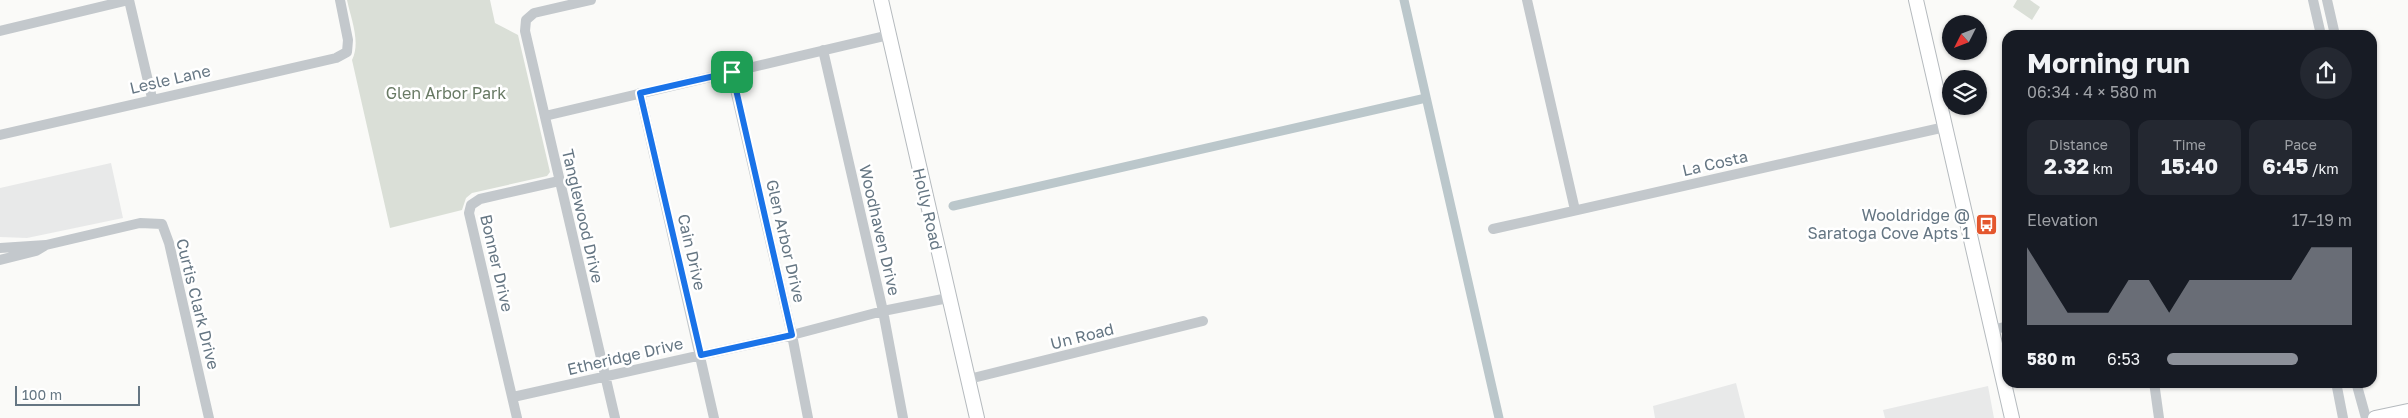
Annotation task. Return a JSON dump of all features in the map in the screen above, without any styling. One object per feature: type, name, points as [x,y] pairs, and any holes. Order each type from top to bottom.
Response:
[{"type":"main road","name":"Holly Road","points":[[881,0],[977,418]]},
{"type":"main road","points":[[1916,0],[2002,374]]},
{"type":"main road","points":[[2005,388],[2012,418]]},
{"type":"main road","points":[[2376,418],[2408,411]]},
{"type":"street","points":[[0,31],[129,0],[152,98]]},
{"type":"street","name":"Lesle Lane","points":[[0,135],[152,98],[336,58],[346,52],[348,40],[340,0]]},
{"type":"street","name":"Tanglewood Drive","points":[[590,0],[534,13],[526,20],[525,31],[615,418]]},
{"type":"street","points":[[1526,0],[1575,210]]},
{"type":"street","points":[[2313,0],[2320,30]]},
{"type":"street","points":[[2327,0],[2334,30]]},
{"type":"street","points":[[545,116],[889,35]]},
{"type":"street","name":"Woodhaven Drive","points":[[824,50],[883,311],[903,418]]},
{"type":"street","name":"Glen Arbor Drive","points":[[732,72],[792,335],[808,418]]},
{"type":"street","name":"Cain Drive","points":[[640,93],[714,418]]},
{"type":"street","name":"La Costa","points":[[1492,229],[1945,127]]},
{"type":"street","name":"Bonner Drive","points":[[518,418],[469,214],[471,205],[480,199],[560,181]]},
{"type":"street","name":"Curtis Clark Drive","points":[[0,248],[46,245],[140,223],[162,224],[169,243],[209,418]]},
{"type":"street","name":"Curtis Clark Drive","points":[[0,260],[36,251],[46,245]]},
{"type":"street","name":"Etheridge Drive","points":[[513,397],[792,335],[883,311],[948,298]]},
{"type":"street","name":"Un Road","points":[[968,379],[1203,321]]},
{"type":"street","points":[[1992,330],[2002,328]]},
{"type":"street","points":[[2155,388],[2159,418]]},
{"type":"street","points":[[2337,388],[2343,418]]},
{"type":"street","points":[[2358,388],[2366,418]]},
{"type":"shaded area","points":[[111,163],[123,218],[27,238],[0,237],[0,188]]},
{"type":"shaded area","points":[[1736,383],[1745,418],[1655,418],[1653,406]]},
{"type":"shaded area","points":[[1988,386],[1994,418],[1885,418],[1883,410]]},
{"type":"green space","name":"Glen Arbor Park","points":[[347,0],[490,0],[495,23],[518,35],[550,172],[547,176],[472,193],[466,198],[462,210],[390,228],[352,60],[356,46]]},
{"type":"green space","points":[[2017,0],[2030,0],[2040,7],[2032,20],[2013,7]]},
{"type":"waterway","points":[[1404,0],[1499,418]]},
{"type":"waterway","points":[[953,206],[1426,98]]},
{"type":"place","name":"Wooldridge @ Saratoga Cove Apts 1","points":[[1986,224]]},
{"type":"route","points":[[732,72],[792,335],[701,355],[640,93],[732,72]]}]
